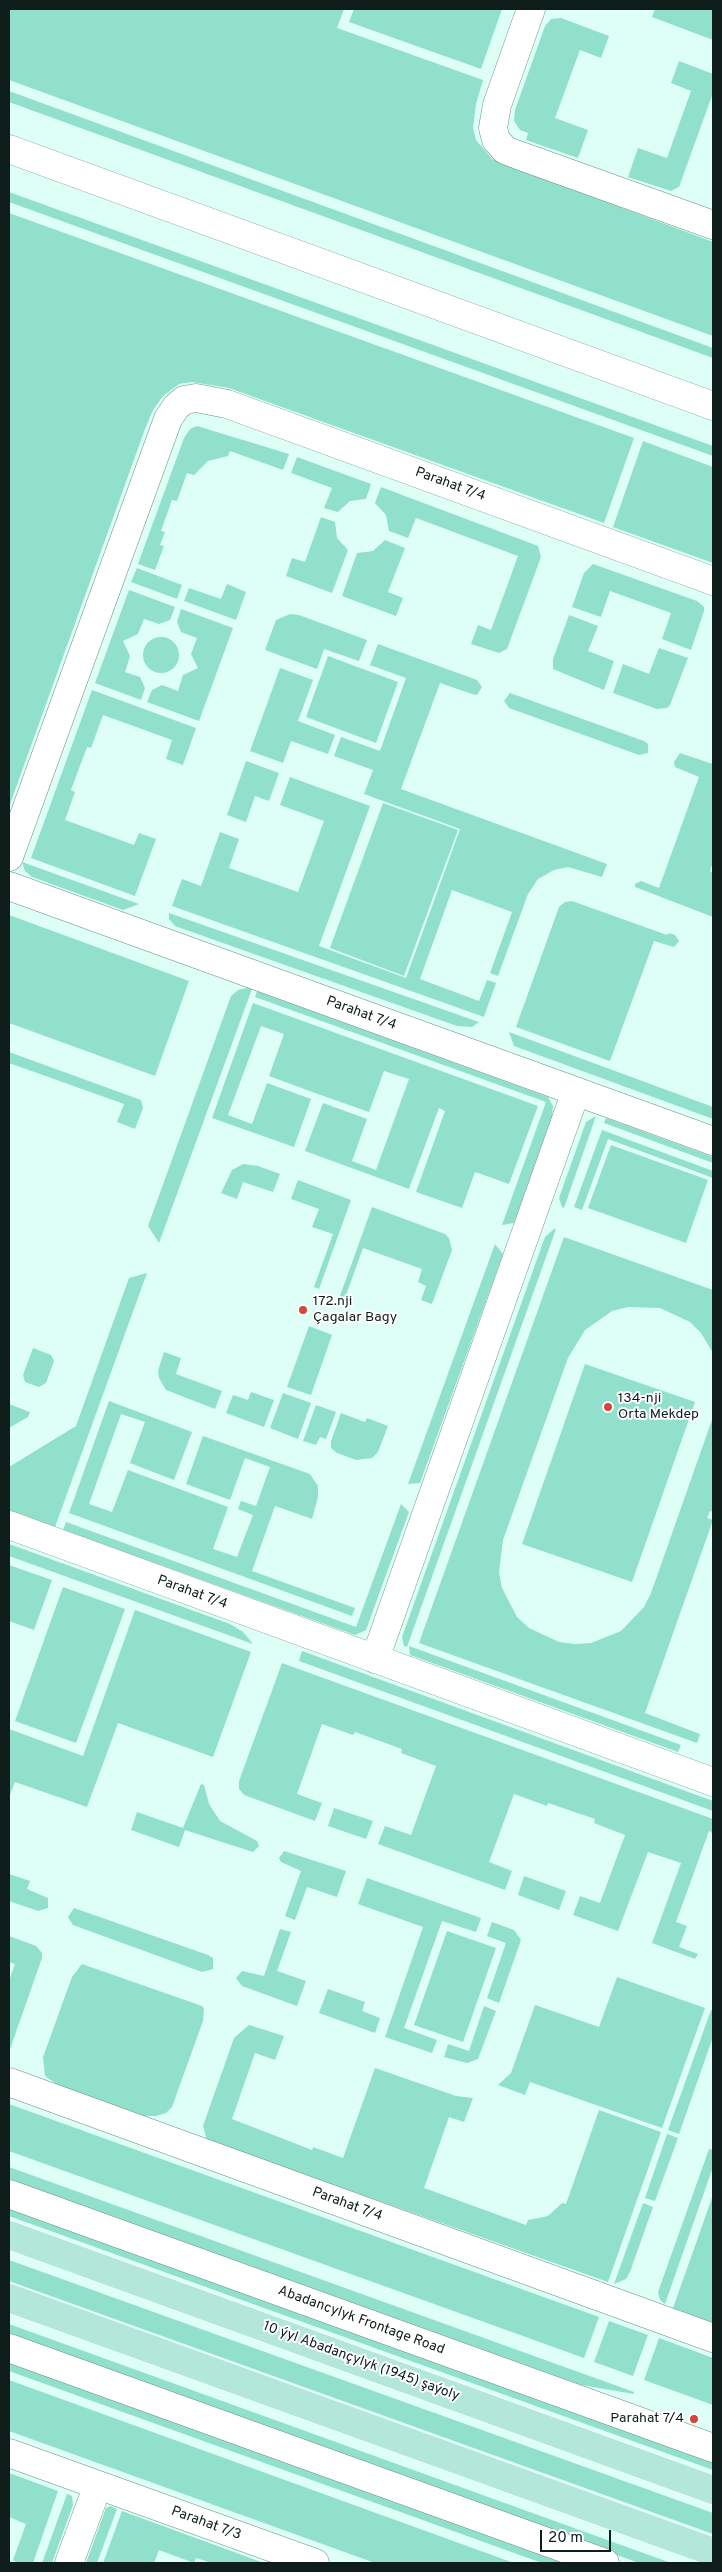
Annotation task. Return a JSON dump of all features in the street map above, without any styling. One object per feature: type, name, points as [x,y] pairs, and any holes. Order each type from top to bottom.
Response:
[{"type":"main road","name":"10 ýyl Abadançylyk (1945) şaýoly","points":[[9,2235],[713,2490]]},
{"type":"main road","points":[[9,2298],[713,2552]]},
{"type":"street","points":[[531,9],[497,106],[492,128],[496,140],[505,150],[713,225]]},
{"type":"street","points":[[9,149],[713,406]]},
{"type":"street","name":"Parahat 7/4","points":[[9,857],[168,419],[176,407],[184,400],[196,398],[227,404],[713,581]]},
{"type":"street","name":"Parahat 7/4","points":[[9,886],[713,1141]]},
{"type":"street","points":[[375,1659],[576,1092]]},
{"type":"street","name":"Parahat 7/4","points":[[9,1525],[713,1782]]},
{"type":"street","name":"Parahat 7/4","points":[[9,2082],[713,2338]]},
{"type":"street","name":"Abadancylyk Frontage Road","points":[[9,2194],[713,2448]]},
{"type":"street","points":[[9,2348],[605,2563]]},
{"type":"street","name":"Parahat 7/3","points":[[9,2453],[315,2563]]},
{"type":"street","points":[[69,2563],[98,2485]]},
{"type":"green space","points":[[9,9],[344,9],[337,28],[483,80],[476,104],[473,128],[476,140],[492,159],[713,242],[713,336],[9,80]]},
{"type":"green space","points":[[354,9],[502,9],[481,69],[349,22]]},
{"type":"green space","points":[[655,9],[713,9],[713,40],[652,17]]},
{"type":"green space","points":[[561,18],[609,36],[601,58],[580,50],[555,118],[588,130],[578,158],[526,140],[528,133],[520,130],[514,121],[515,110],[545,26],[551,19]]},
{"type":"green space","points":[[679,61],[713,74],[713,93],[679,187],[671,191],[628,177],[638,148],[667,158],[691,91],[671,83]]},
{"type":"green space","points":[[9,91],[713,348],[713,358],[9,102]]},
{"type":"green space","points":[[9,192],[713,446],[713,456],[9,202]]},
{"type":"green space","points":[[9,213],[634,438],[604,523],[229,388],[192,382],[179,384],[163,396],[153,410],[145,429],[9,807]]},
{"type":"green space","points":[[197,426],[289,454],[283,470],[230,451],[228,456],[208,461],[194,475],[187,473],[177,501],[172,500],[161,531],[165,532],[160,545],[164,546],[155,570],[138,564],[184,438],[190,429]]},
{"type":"green space","points":[[643,441],[713,467],[713,563],[613,527]]},
{"type":"green space","points":[[297,457],[371,484],[366,499],[350,501],[338,512],[324,508],[332,488],[291,473]]},
{"type":"green space","points":[[381,487],[538,546],[541,557],[507,649],[499,653],[471,644],[478,625],[491,630],[518,556],[416,518],[408,538],[389,531],[386,515],[375,503]]},
{"type":"green space","points":[[321,517],[335,522],[337,538],[348,550],[332,593],[286,576],[292,558],[305,562]]},
{"type":"green space","points":[[385,540],[405,548],[388,592],[403,598],[396,616],[342,596],[357,553],[373,551]]},
{"type":"green space","points":[[593,564],[697,601],[704,607],[691,650],[662,639],[671,613],[610,591],[601,617],[572,607],[584,573]]},
{"type":"green space","points":[[137,568],[182,585],[177,599],[131,582]]},
{"type":"green space","points":[[227,584],[246,592],[236,620],[184,601],[189,588],[221,599]]},
{"type":"green space","points":[[129,590],[175,607],[170,620],[159,624],[144,619],[138,634],[123,641],[130,656],[125,672],[140,677],[145,688],[141,700],[95,683]]},
{"type":"green space","points":[[181,609],[233,628],[199,721],[147,702],[152,690],[162,685],[178,691],[183,675],[198,668],[191,654],[197,638],[181,632],[177,622]]},
{"type":"green space","points":[[290,614],[299,615],[367,640],[359,661],[324,649],[317,669],[265,650],[276,620]]},
{"type":"green space","points":[[569,615],[598,626],[588,651],[614,661],[604,690],[553,669],[553,659]]},
{"type":"green space","points":[[161,637],[173,643],[179,655],[173,667],[161,673],[149,667],[143,655],[149,643]]},
{"type":"green space","points":[[378,644],[477,680],[482,687],[477,695],[440,683],[401,789],[607,864],[602,877],[568,867],[554,870],[538,879],[528,894],[498,976],[490,973],[512,912],[452,890],[420,979],[479,1001],[487,980],[496,983],[484,1017],[172,906],[182,879],[201,886],[220,832],[239,839],[229,868],[298,892],[324,821],[280,805],[290,777],[370,806],[319,946],[406,978],[460,829],[364,794],[373,770],[334,756],[341,737],[380,751],[406,678],[370,665]]},
{"type":"green space","points":[[659,648],[688,658],[670,705],[667,708],[657,709],[613,693],[623,664],[649,674]]},
{"type":"green space","points":[[328,656],[398,682],[376,743],[306,717]]},
{"type":"green space","points":[[280,668],[313,680],[298,721],[335,735],[328,754],[291,741],[283,763],[250,751]]},
{"type":"green space","points":[[92,690],[196,728],[183,765],[166,759],[172,740],[103,715],[91,748],[87,747],[71,790],[75,792],[65,820],[134,845],[139,833],[156,839],[135,896],[31,858]]},
{"type":"green space","points":[[510,693],[644,741],[648,744],[648,753],[639,755],[509,708],[504,701]]},
{"type":"green space","points":[[680,753],[713,764],[713,862],[710,871],[713,873],[713,917],[635,887],[635,884],[641,881],[659,888],[699,777],[675,767],[674,762]]},
{"type":"green space","points":[[246,761],[279,773],[269,801],[255,796],[246,822],[227,815]]},
{"type":"green space","points":[[383,803],[458,830],[404,976],[330,948]]},
{"type":"green space","points":[[22,862],[139,904],[123,910],[32,877],[25,871]]},
{"type":"green space","points":[[572,901],[667,935],[669,933],[675,935],[679,941],[674,947],[654,941],[610,1061],[516,1027],[559,907],[565,902]]},
{"type":"green space","points":[[169,913],[479,1022],[472,1027],[457,1026],[175,926],[169,919]]},
{"type":"green space","points":[[9,915],[189,981],[155,1076],[9,1023]]},
{"type":"green space","points":[[252,989],[159,1243],[148,1226],[231,996],[238,990]]},
{"type":"green space","points":[[257,991],[548,1097],[553,1106],[552,1117],[514,1223],[502,1225],[546,1102],[255,997]]},
{"type":"green space","points":[[253,1003],[538,1106],[509,1184],[475,1172],[462,1208],[416,1192],[445,1111],[439,1108],[409,1189],[305,1151],[323,1103],[367,1119],[352,1161],[376,1170],[409,1079],[384,1071],[369,1112],[315,1093],[269,1076],[284,1034],[261,1026],[228,1115],[252,1124],[267,1083],[311,1099],[294,1147],[212,1118]]},
{"type":"green space","points":[[509,1032],[713,1107],[713,1119],[514,1046]]},
{"type":"green space","points":[[9,1052],[141,1100],[143,1108],[135,1129],[117,1122],[124,1104],[9,1063]]},
{"type":"green space","points":[[596,1116],[564,1208],[559,1198],[586,1122]]},
{"type":"green space","points":[[606,1118],[713,1157],[713,1163],[604,1123]]},
{"type":"green space","points":[[602,1130],[713,1171],[713,1178],[608,1139],[582,1210],[574,1207]]},
{"type":"green space","points":[[611,1145],[708,1180],[686,1243],[588,1208]]},
{"type":"green space","points":[[243,1164],[258,1166],[280,1174],[273,1192],[243,1182],[237,1199],[221,1193],[232,1170]]},
{"type":"green space","points":[[298,1180],[351,1200],[319,1289],[314,1287],[333,1234],[312,1227],[319,1209],[291,1199]]},
{"type":"green space","points":[[372,1207],[445,1234],[449,1238],[452,1250],[432,1304],[421,1300],[426,1286],[418,1282],[422,1269],[363,1248],[345,1298],[340,1296]]},
{"type":"green space","points":[[556,1229],[407,1647],[404,1646],[402,1637],[545,1237]]},
{"type":"green space","points":[[564,1237],[713,1290],[713,1353],[701,1333],[690,1322],[660,1308],[628,1307],[612,1311],[585,1330],[568,1358],[503,1540],[499,1572],[502,1588],[517,1617],[529,1628],[559,1642],[591,1643],[621,1631],[644,1607],[651,1593],[713,1417],[713,1512],[710,1511],[707,1518],[713,1520],[645,1713],[700,1734],[697,1743],[419,1643]]},
{"type":"green space","points":[[495,1244],[503,1254],[420,1483],[408,1484]]},
{"type":"green space","points":[[147,1273],[55,1527],[9,1510],[9,1467],[76,1426],[129,1278]]},
{"type":"green space","points":[[309,1326],[332,1335],[311,1395],[287,1387]]},
{"type":"green space","points":[[33,1348],[51,1355],[54,1361],[46,1383],[39,1387],[25,1382],[23,1375]]},
{"type":"green space","points":[[164,1352],[181,1358],[176,1374],[222,1391],[215,1409],[166,1390],[159,1378],[158,1371]]},
{"type":"green space","points":[[585,1364],[695,1402],[632,1582],[522,1544]]},
{"type":"green space","points":[[251,1392],[274,1400],[264,1427],[226,1413],[233,1395],[248,1400]]},
{"type":"green space","points":[[283,1393],[311,1403],[298,1439],[270,1428]]},
{"type":"green space","points":[[109,1401],[192,1432],[174,1480],[130,1463],[145,1422],[121,1414],[89,1504],[112,1512],[128,1470],[228,1507],[213,1549],[237,1557],[253,1515],[238,1509],[241,1501],[256,1506],[270,1467],[245,1458],[230,1500],[186,1484],[203,1436],[310,1474],[318,1486],[318,1497],[312,1519],[275,1506],[252,1571],[355,1608],[352,1616],[69,1513]]},
{"type":"green space","points":[[9,1404],[30,1412],[28,1417],[9,1428]]},
{"type":"green space","points":[[316,1405],[336,1412],[326,1439],[320,1437],[316,1445],[303,1441]]},
{"type":"green space","points":[[341,1413],[365,1422],[367,1418],[388,1426],[378,1452],[372,1458],[356,1460],[337,1453],[331,1448],[331,1441]]},
{"type":"green space","points":[[401,1504],[409,1512],[366,1630],[355,1635],[63,1530],[66,1522],[356,1627]]},
{"type":"green space","points":[[9,1544],[230,1624],[243,1632],[253,1644],[9,1556]]},
{"type":"green space","points":[[9,1565],[52,1580],[34,1630],[9,1621]]},
{"type":"green space","points":[[63,1587],[125,1609],[76,1743],[15,1721]]},
{"type":"green space","points":[[135,1610],[251,1652],[213,1757],[118,1723],[87,1807],[15,1782],[9,1797],[9,1729],[83,1756]]},
{"type":"green space","points":[[409,1646],[681,1745],[678,1752],[410,1655]]},
{"type":"green space","points":[[302,1651],[713,1801],[713,1811],[299,1661]]},
{"type":"green space","points":[[282,1663],[713,1819],[713,1833],[709,1831],[676,1922],[687,1926],[679,1947],[698,1954],[695,1959],[652,1943],[681,1863],[648,1852],[618,1931],[573,1915],[580,1896],[600,1903],[625,1835],[594,1823],[595,1819],[548,1803],[547,1806],[514,1794],[489,1862],[512,1871],[505,1890],[378,1844],[385,1826],[411,1835],[436,1766],[401,1753],[402,1749],[355,1732],[353,1735],[322,1724],[297,1794],[322,1803],[315,1821],[244,1795],[239,1789],[239,1781]]},
{"type":"green space","points":[[201,1784],[204,1785],[209,1804],[220,1821],[257,1841],[259,1846],[253,1852],[185,1830],[179,1847],[131,1830],[137,1812],[183,1828]]},
{"type":"green space","points":[[334,1808],[373,1821],[366,1839],[328,1826]]},
{"type":"green space","points":[[284,1851],[346,1871],[337,1897],[307,1887],[295,1920],[285,1916],[301,1871],[281,1862],[279,1858]]},
{"type":"green space","points":[[9,1874],[30,1881],[27,1889],[48,1898],[48,1908],[38,1911],[9,1901]]},
{"type":"green space","points":[[524,1876],[566,1891],[559,1910],[518,1895]]},
{"type":"green space","points":[[367,1878],[481,1918],[476,1932],[442,1921],[404,2028],[437,2040],[432,2053],[385,2037],[423,1927],[358,1904]]},
{"type":"green space","points":[[74,1908],[208,1955],[213,1958],[213,1969],[202,1972],[73,1925],[68,1917]]},
{"type":"green space","points":[[492,1922],[514,1930],[521,1940],[499,2003],[487,1998],[506,1943],[487,1936]]},
{"type":"green space","points":[[280,1929],[291,1932],[277,1971],[306,1981],[297,2006],[242,1986],[236,1978],[242,1971],[264,1976]]},
{"type":"green space","points":[[447,1931],[496,1948],[463,2042],[414,2025]]},
{"type":"green space","points":[[9,1936],[36,1946],[42,1953],[42,1958],[9,2052],[9,1981],[15,1964],[9,1962]]},
{"type":"green space","points":[[82,1964],[202,2006],[204,2009],[203,2021],[172,2107],[166,2113],[156,2116],[144,2116],[58,2085],[45,2076],[43,2057],[72,1977]]},
{"type":"green space","points":[[617,1977],[705,2008],[662,2128],[530,2082],[525,2095],[498,2085],[511,2073],[535,2005],[599,2027]]},
{"type":"green space","points":[[328,1989],[365,2002],[362,2011],[380,2018],[375,2033],[319,2013]]},
{"type":"green space","points":[[484,2006],[496,2011],[478,2059],[467,2063],[444,2057],[448,2044],[469,2051]]},
{"type":"green space","points":[[711,2010],[713,2011],[713,2037],[679,2134],[668,2130]]},
{"type":"green space","points":[[249,2025],[284,2036],[275,2060],[255,2053],[232,2119],[312,2150],[313,2147],[343,2158],[375,2068],[456,2096],[473,2098],[464,2122],[449,2117],[424,2188],[526,2225],[528,2220],[548,2216],[562,2203],[566,2204],[599,2110],[661,2132],[608,2282],[207,2140],[203,2126],[234,2038]]},
{"type":"green space","points":[[9,2104],[599,2317],[584,2358],[9,2151]]},
{"type":"green space","points":[[667,2134],[678,2138],[655,2201],[645,2198]]},
{"type":"green space","points":[[709,2149],[713,2150],[713,2167],[665,2304],[660,2300],[658,2292]]},
{"type":"green space","points":[[9,2167],[634,2392],[634,2394],[581,2385],[9,2179]]},
{"type":"green space","points":[[713,2195],[713,2323],[673,2308]]},
{"type":"green space","points":[[643,2203],[653,2207],[630,2272],[626,2279],[614,2284]]},
{"type":"green space","points":[[9,2206],[713,2460],[713,2470],[9,2216]]},
{"type":"green space","points":[[9,2260],[713,2513],[713,2534],[9,2281]]},
{"type":"green space","points":[[609,2321],[648,2335],[633,2376],[594,2362]]},
{"type":"green space","points":[[9,2324],[671,2563],[639,2563],[9,2336]]},
{"type":"green space","points":[[659,2338],[713,2358],[713,2405],[644,2380]]},
{"type":"green space","points":[[9,2361],[571,2563],[542,2563],[9,2371]]},
{"type":"green space","points":[[9,2380],[514,2563],[375,2563],[9,2431]]},
{"type":"green space","points":[[9,2473],[58,2491],[33,2563],[17,2563],[13,2560],[26,2524],[9,2517]]},
{"type":"green space","points":[[67,2494],[72,2496],[73,2505],[52,2563],[42,2563]]},
{"type":"green space","points":[[110,2506],[117,2509],[97,2563],[86,2563],[106,2508]]},
{"type":"green space","points":[[122,2511],[264,2563],[212,2563],[196,2558],[194,2563],[159,2550],[154,2563],[103,2563]]},
{"type":"place","name":"172.nji Çagalar Bagy","points":[[303,1310]]},
{"type":"place","name":"134-nji Orta Mekdep","points":[[608,1407]]},
{"type":"place","name":"Parahat 7/4","points":[[694,2419]]}]
